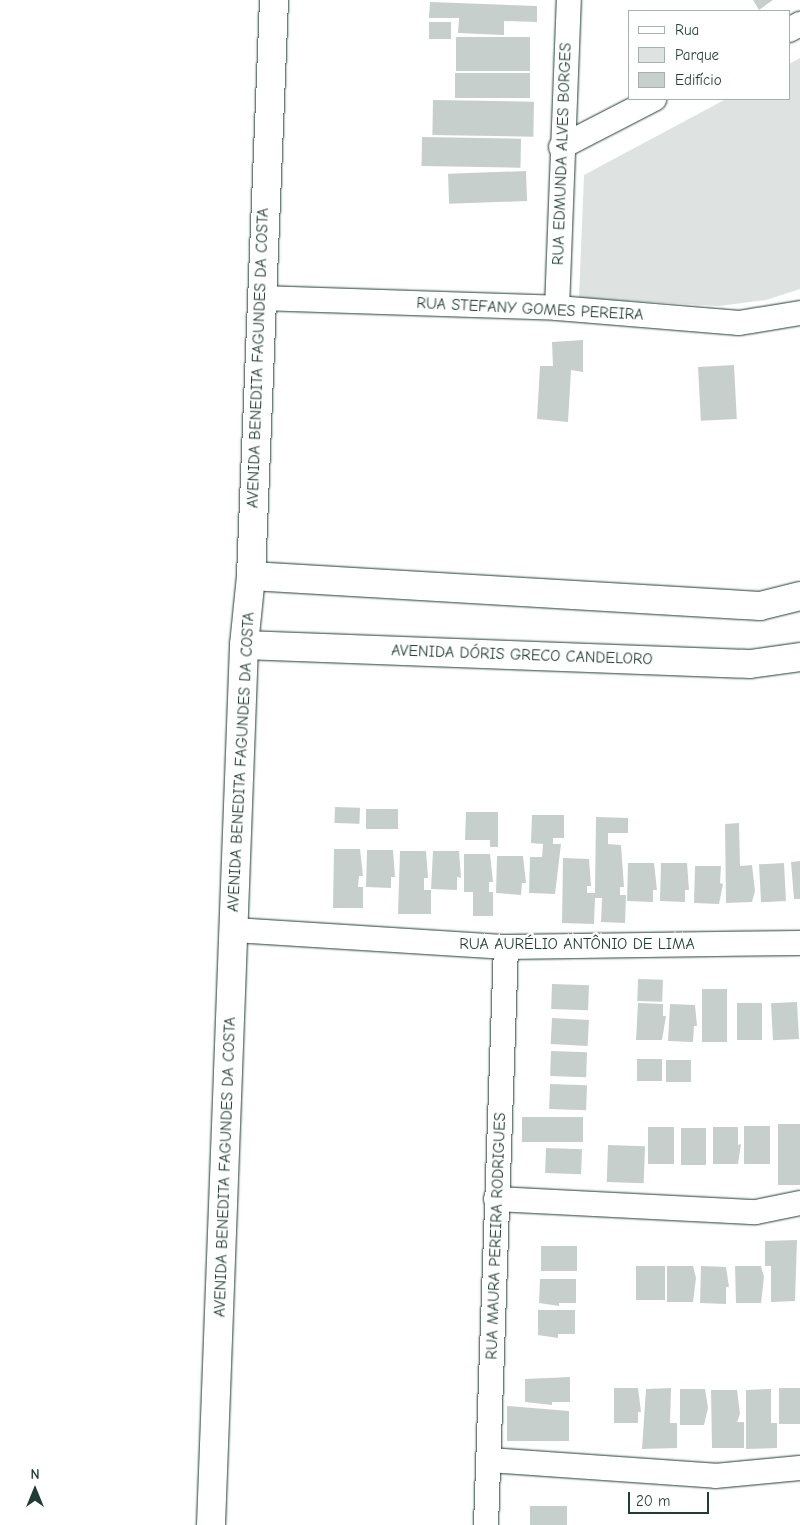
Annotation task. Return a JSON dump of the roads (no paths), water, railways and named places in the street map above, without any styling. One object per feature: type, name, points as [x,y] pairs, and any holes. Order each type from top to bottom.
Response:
[{"type":"street","name":"AVENIDA BENEDITA FAGUNDES DA COSTA","points":[[211,1525],[244,645],[251,576],[260,298],[274,0]]},
{"type":"street","name":"RUA EDMUNDA ALVES BORGES","points":[[557,308],[561,146],[569,0]]},
{"type":"street","points":[[561,146],[652,100]]},
{"type":"street","name":"RUA STEFANY GOMES PEREIRA","points":[[260,298],[557,308],[739,323],[800,313]]},
{"type":"street","points":[[251,576],[760,606],[800,596]]},
{"type":"street","name":"AVENIDA DÓRIS GRECO CANDELORO","points":[[244,645],[750,664],[800,657]]},
{"type":"street","name":"RUA AURÉLIO ANTÔNIO DE LIMA","points":[[234,930],[506,947],[800,943]]},
{"type":"street","name":"RUA MAURA PEREIRA RODRIGUES","points":[[486,1525],[506,947]]},
{"type":"street","points":[[496,1199],[756,1212],[800,1203]]},
{"type":"street","points":[[489,1460],[715,1476],[800,1468]]}]
